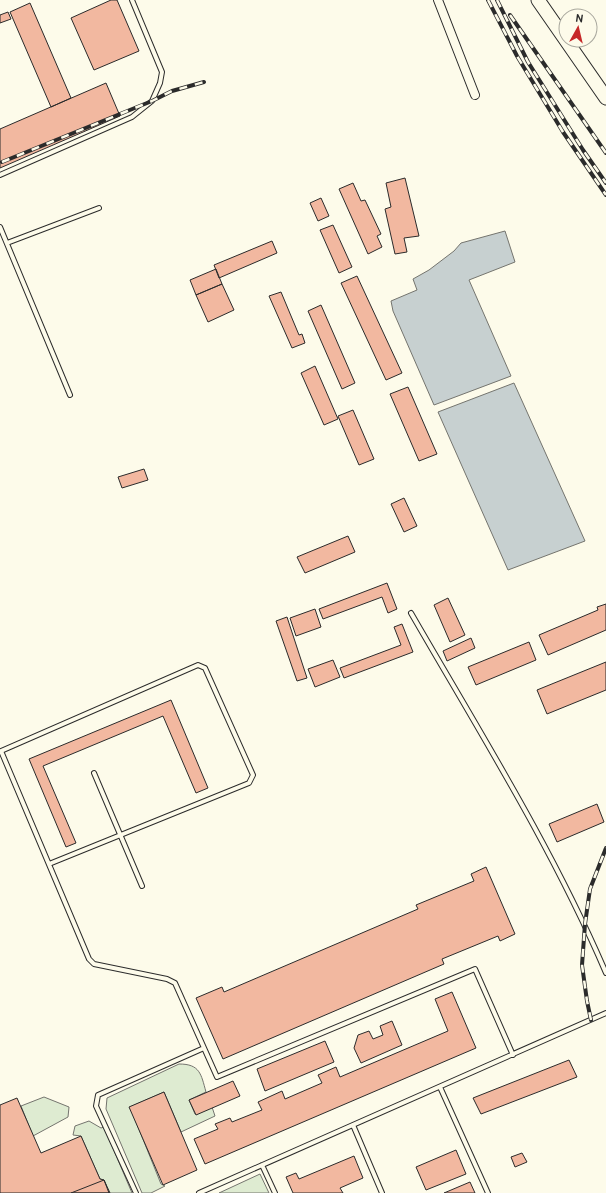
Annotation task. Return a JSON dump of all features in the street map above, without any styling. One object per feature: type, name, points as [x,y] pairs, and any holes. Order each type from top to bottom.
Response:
[{"type":"main road","points":[[538,0],[606,98]]},
{"type":"street","points":[[438,0],[475,95]]},
{"type":"lane","points":[[0,175],[132,117],[152,101],[160,83],[162,72],[132,0]]},
{"type":"lane","points":[[7,243],[99,208]]},
{"type":"lane","points":[[0,226],[70,395]]},
{"type":"lane","points":[[411,613],[545,844],[585,924],[606,972]]},
{"type":"lane","points":[[49,864],[250,783],[253,774],[205,668],[198,665],[1,751],[89,959],[94,964],[167,979],[175,983],[217,1077],[475,969],[513,1054]]},
{"type":"lane","points":[[94,772],[142,886]]},
{"type":"lane","points":[[199,1193],[606,1013]]},
{"type":"lane","points":[[136,1193],[96,1106],[98,1095],[204,1048]]},
{"type":"lane","points":[[440,1087],[488,1193]]},
{"type":"lane","points":[[353,1125],[382,1193]]},
{"type":"lane","points":[[262,1165],[275,1193]]},
{"type":"green space","points":[[179,1064],[186,1064],[195,1068],[203,1080],[206,1092],[189,1100],[195,1114],[212,1107],[215,1116],[181,1132],[164,1092],[130,1107],[161,1184],[165,1186],[151,1193],[142,1193],[106,1109],[107,1098]]},
{"type":"green space","points":[[44,1097],[69,1107],[68,1117],[33,1136],[21,1106]]},
{"type":"green space","points":[[89,1121],[101,1128],[104,1127],[132,1193],[109,1193],[104,1180],[100,1179],[81,1136],[73,1135],[75,1126]]},
{"type":"green space","points":[[260,1174],[269,1193],[219,1193]]},
{"type":"shaded area","points":[[505,231],[515,262],[469,280],[511,376],[434,405],[393,311],[391,301],[417,290],[413,279],[429,270],[454,251],[461,243]]},
{"type":"shaded area","points":[[514,383],[585,541],[508,570],[438,412]]},
{"type":"building","points":[[111,0],[117,0],[139,51],[94,70],[71,18]]},
{"type":"building","points":[[30,3],[71,98],[51,107],[10,12]]},
{"type":"building","points":[[8,12],[11,19],[0,23],[0,15]]},
{"type":"building","points":[[106,83],[120,116],[0,168],[0,129]]},
{"type":"building","points":[[405,178],[419,236],[404,238],[407,252],[395,254],[385,209],[391,207],[386,183]]},
{"type":"building","points":[[353,183],[361,201],[365,200],[381,234],[377,236],[382,247],[368,254],[339,189]]},
{"type":"building","points":[[321,198],[329,216],[318,221],[310,203]]},
{"type":"building","points":[[333,225],[352,267],[339,273],[320,230]]},
{"type":"building","points":[[272,241],[277,253],[219,278],[214,265]]},
{"type":"building","points":[[216,269],[222,284],[196,295],[190,280]]},
{"type":"building","points":[[357,276],[402,373],[386,380],[341,283]]},
{"type":"building","points":[[222,284],[234,310],[208,322],[196,295]]},
{"type":"building","points":[[281,292],[299,335],[302,334],[305,343],[292,348],[269,296]]},
{"type":"building","points":[[321,305],[355,383],[342,389],[308,311]]},
{"type":"building","points":[[315,366],[338,419],[324,425],[301,373]]},
{"type":"building","points":[[408,387],[437,454],[419,461],[390,394]]},
{"type":"building","points":[[353,410],[374,459],[359,465],[338,416]]},
{"type":"building","points":[[144,469],[148,480],[122,488],[118,477]]},
{"type":"building","points":[[404,498],[417,526],[404,532],[391,504]]},
{"type":"building","points":[[348,536],[355,552],[305,573],[297,557]]},
{"type":"building","points":[[387,583],[397,609],[388,613],[382,597],[323,619],[319,609]]},
{"type":"building","points":[[448,598],[465,635],[450,642],[434,605]]},
{"type":"building","points":[[606,604],[606,630],[548,655],[539,635],[598,610],[597,607]]},
{"type":"building","points":[[315,609],[321,627],[296,636],[290,618]]},
{"type":"building","points":[[287,617],[307,678],[297,681],[276,621]]},
{"type":"building","points":[[402,624],[413,652],[344,678],[340,668],[401,645],[394,627]]},
{"type":"building","points":[[471,638],[475,648],[447,661],[443,651]]},
{"type":"building","points":[[529,642],[536,660],[476,685],[468,667]]},
{"type":"building","points":[[333,660],[340,677],[315,687],[308,669]]},
{"type":"building","points":[[606,662],[606,690],[547,714],[537,690]]},
{"type":"building","points":[[171,700],[208,788],[196,793],[163,716],[43,766],[76,843],[66,847],[29,759]]},
{"type":"building","points":[[597,804],[604,822],[557,842],[549,824]]},
{"type":"building","points":[[486,867],[515,934],[500,941],[498,936],[442,959],[444,964],[223,1059],[196,998],[222,987],[224,992],[418,909],[416,905],[474,881],[471,874]]},
{"type":"building","points":[[452,992],[476,1048],[205,1164],[194,1139],[218,1129],[215,1124],[230,1118],[232,1122],[262,1110],[258,1102],[282,1091],[285,1099],[322,1083],[318,1075],[336,1067],[340,1077],[448,1031],[435,999]]},
{"type":"building","points":[[392,1021],[402,1045],[361,1063],[354,1048],[358,1035],[369,1031],[373,1039],[383,1035],[380,1026]]},
{"type":"building","points":[[325,1041],[334,1062],[265,1091],[257,1069]]},
{"type":"building","points":[[569,1060],[577,1077],[481,1114],[473,1098]]},
{"type":"building","points":[[233,1081],[240,1096],[196,1115],[189,1100]]},
{"type":"building","points":[[164,1092],[197,1170],[163,1185],[129,1107]]},
{"type":"building","points":[[17,1098],[41,1153],[81,1136],[100,1179],[104,1180],[110,1193],[0,1193],[0,1105]]},
{"type":"building","points":[[456,1150],[466,1174],[426,1190],[416,1167]]},
{"type":"building","points":[[522,1153],[527,1162],[515,1167],[511,1157]]},
{"type":"building","points":[[354,1156],[363,1178],[340,1188],[343,1193],[293,1193],[286,1177],[296,1173],[299,1179]]},
{"type":"building","points":[[104,1180],[109,1193],[71,1193]]},
{"type":"building","points":[[470,1182],[475,1193],[444,1193]]},
{"type":"railway","points":[[488,0],[517,56],[563,132],[606,195]]},
{"type":"railway","points":[[497,0],[528,62],[583,150],[606,183]]},
{"type":"railway","points":[[510,15],[606,153]]},
{"type":"railway","points":[[2,162],[152,101],[172,91],[204,82]]},
{"type":"railway","points":[[591,1020],[582,965],[585,924],[590,889],[606,848]]}]
